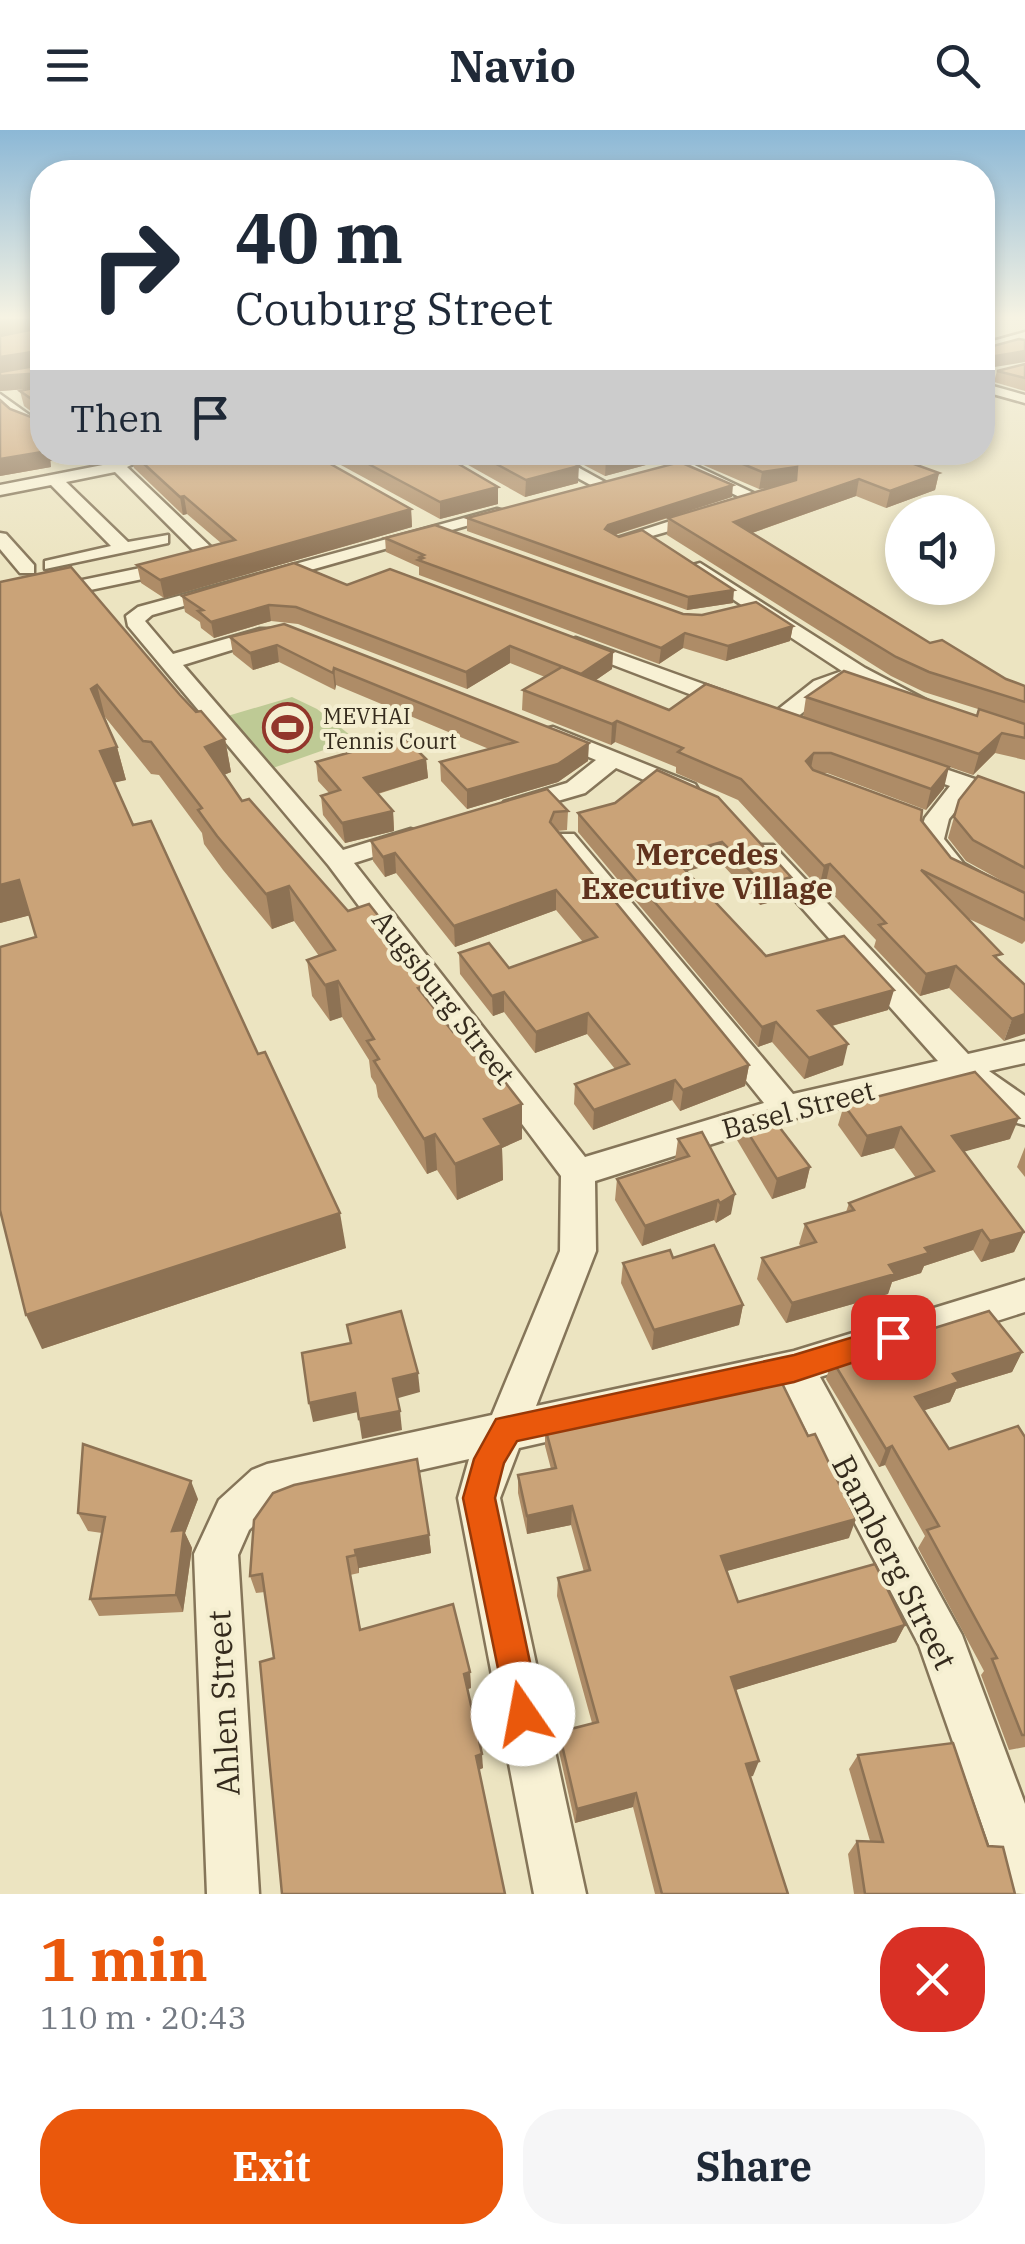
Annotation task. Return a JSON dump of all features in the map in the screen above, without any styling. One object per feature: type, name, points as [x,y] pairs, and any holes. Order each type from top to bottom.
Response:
[{"type":"street","points":[[4,401],[30,419]]},
{"type":"street","points":[[12,431],[30,428]]},
{"type":"street","points":[[563,465],[604,486]]},
{"type":"street","points":[[661,470],[677,465]]},
{"type":"street","points":[[683,465],[764,496],[738,504]]},
{"type":"street","points":[[0,490],[118,467],[208,554],[190,563],[0,603]]},
{"type":"street","points":[[54,479],[124,548]]},
{"type":"street","points":[[572,494],[623,480]]},
{"type":"street","points":[[340,555],[516,503]]},
{"type":"street","points":[[662,544],[719,510]]},
{"type":"street","points":[[431,526],[474,543]]},
{"type":"street","points":[[0,538],[27,569],[0,574]]},
{"type":"street","points":[[52,565],[162,539]]},
{"type":"street","points":[[617,541],[662,544],[747,609],[858,672],[932,706]]},
{"type":"street","points":[[340,555],[377,569]]},
{"type":"street","name":"Augsburg Street","points":[[340,555],[136,616],[136,622],[338,860],[578,1174]]},
{"type":"street","points":[[169,662],[272,631],[290,632]]},
{"type":"street","points":[[560,638],[788,723],[822,686],[858,672]]},
{"type":"street","points":[[525,722],[702,796]]},
{"type":"street","points":[[484,815],[576,788],[614,758]]},
{"type":"street","points":[[891,758],[1025,804]]},
{"type":"street","points":[[966,783],[927,822],[931,839],[955,870],[1025,909]]},
{"type":"street","points":[[338,860],[430,832]]},
{"type":"street","points":[[753,837],[962,1068],[1025,1113]]},
{"type":"street","points":[[565,839],[786,1108]]},
{"type":"street","name":"Basel Street","points":[[578,1174],[786,1108],[1025,1052]]},
{"type":"street","points":[[560,1894],[479,1498],[490,1459],[507,1429],[578,1251],[578,1174]]},
{"type":"street","points":[[507,1429],[794,1368],[1025,1296]]},
{"type":"street","name":"Bamberg Street","points":[[794,1368],[939,1635],[1025,1874]]},
{"type":"street","name":"Ahlen Street","points":[[233,1894],[216,1554],[234,1516],[266,1484],[507,1429]]},
{"type":"green space","name":"MEVHAI Tennis Court","points":[[292,697],[317,709],[355,739],[273,768],[224,717]]},
{"type":"building","points":[[0,401],[30,417],[30,454],[0,459]]},
{"type":"building","points":[[145,465],[332,465],[411,509],[160,580],[137,565],[235,540],[184,496],[180,497]]},
{"type":"building","points":[[370,465],[460,465],[498,487],[440,502]]},
{"type":"building","points":[[498,465],[579,466],[526,480]]},
{"type":"building","points":[[669,465],[687,465],[733,485],[605,529],[619,537],[642,530],[734,590],[688,597],[467,518]]},
{"type":"building","points":[[745,465],[917,465],[939,473],[890,491],[859,479],[734,522],[930,643],[942,640],[1006,679],[1025,686],[1025,702],[929,672],[896,657],[668,518],[796,480],[797,467],[762,472]]},
{"type":"building","points":[[435,525],[683,614],[702,615],[756,602],[793,626],[728,646],[685,633],[661,648],[418,560],[424,555],[385,538]]},
{"type":"building","points":[[294,563],[347,585],[390,569],[613,652],[581,674],[510,646],[466,672],[296,607],[269,605],[211,622],[198,611],[203,610],[182,596]]},
{"type":"building","points":[[71,567],[180,695],[196,712],[201,711],[225,739],[205,747],[242,801],[249,799],[348,911],[369,904],[387,927],[382,929],[426,985],[418,988],[453,1032],[463,1028],[522,1104],[484,1119],[502,1145],[455,1164],[435,1134],[424,1139],[374,1061],[379,1059],[367,1041],[374,1039],[338,981],[325,985],[307,960],[335,950],[289,886],[266,894],[217,836],[198,810],[202,808],[151,742],[143,741],[97,685],[91,689],[117,747],[100,751],[133,825],[151,821],[258,1054],[265,1052],[340,1213],[26,1315],[0,1210],[0,947],[36,937],[19,880],[0,885],[0,582]]},
{"type":"building","points":[[284,624],[589,743],[558,764],[467,790],[440,762],[516,742],[334,668],[333,673],[277,645],[250,653],[230,637]]},
{"type":"building","points":[[562,667],[669,710],[706,684],[949,767],[931,789],[831,753],[814,753],[806,761],[813,770],[922,810],[921,820],[951,858],[1025,893],[1025,920],[921,870],[1002,954],[994,956],[1025,985],[1025,1014],[1012,1019],[956,966],[926,974],[879,925],[886,923],[830,864],[824,866],[741,779],[678,752],[683,748],[617,721],[612,724],[523,690]]},
{"type":"building","points":[[844,671],[977,716],[979,709],[1025,724],[1025,738],[1002,733],[979,754],[806,697]]},
{"type":"building","points":[[404,737],[426,759],[364,778],[393,811],[342,823],[321,796],[340,790],[316,762]]},
{"type":"building","points":[[657,770],[718,797],[791,877],[764,885],[722,842],[672,856],[766,956],[844,936],[894,990],[818,1011],[848,1044],[809,1058],[776,1022],[762,1027],[578,813],[615,803]]},
{"type":"building","points":[[978,776],[1025,793],[1025,868],[973,840],[954,817],[959,800]]},
{"type":"building","points":[[547,789],[568,811],[554,812],[550,822],[749,1065],[683,1090],[675,1080],[594,1110],[575,1084],[629,1064],[588,1013],[536,1032],[504,992],[492,996],[459,953],[489,943],[509,968],[597,937],[556,890],[454,926],[395,853],[383,857],[371,841]]},
{"type":"building","points":[[975,1072],[1019,1118],[952,1136],[1024,1232],[990,1241],[982,1230],[925,1248],[929,1253],[889,1265],[895,1274],[792,1303],[762,1258],[816,1242],[805,1224],[854,1210],[849,1203],[934,1171],[901,1127],[867,1136],[844,1105]]},
{"type":"building","points":[[767,1111],[810,1167],[777,1179],[740,1120]]},
{"type":"building","points":[[702,1132],[735,1194],[720,1203],[718,1200],[645,1226],[617,1179],[689,1156],[678,1139]]},
{"type":"building","points":[[714,1245],[743,1305],[654,1330],[623,1263],[670,1250],[673,1258]]},
{"type":"building","points":[[401,1311],[418,1373],[393,1379],[400,1411],[359,1419],[355,1393],[309,1403],[302,1353],[351,1343],[347,1325]]},
{"type":"building","points":[[989,1311],[1022,1352],[953,1374],[959,1382],[915,1397],[949,1449],[1018,1426],[1025,1437],[1025,1735],[992,1659],[997,1658],[927,1530],[939,1526],[892,1446],[886,1449],[832,1360]]},
{"type":"building","points":[[778,1375],[808,1436],[815,1434],[856,1519],[721,1556],[738,1602],[875,1564],[905,1625],[731,1677],[759,1761],[746,1764],[788,1894],[662,1894],[636,1793],[577,1809],[559,1732],[598,1722],[558,1578],[590,1570],[572,1506],[527,1516],[518,1475],[556,1468],[545,1427]]},
{"type":"building","points":[[83,1444],[191,1481],[172,1531],[184,1530],[176,1595],[90,1599],[105,1517],[78,1513]]},
{"type":"building","points":[[417,1459],[429,1535],[355,1550],[356,1555],[347,1557],[360,1630],[453,1604],[470,1672],[464,1674],[482,1754],[476,1756],[505,1894],[282,1894],[260,1662],[274,1658],[262,1574],[250,1576],[254,1520],[273,1493],[294,1485]]},
{"type":"building","points":[[953,1743],[988,1846],[1003,1847],[1015,1894],[865,1894],[857,1841],[883,1842],[858,1755]]},
{"type":"place","name":"MEVHAI Tennis Court","points":[[288,728]]},
{"type":"district","name":"Mercedes Executive Village","points":[[707,870]]},
{"type":"route","points":[[523,1714],[479,1498],[490,1459],[507,1429],[794,1368],[893,1337]]}]
